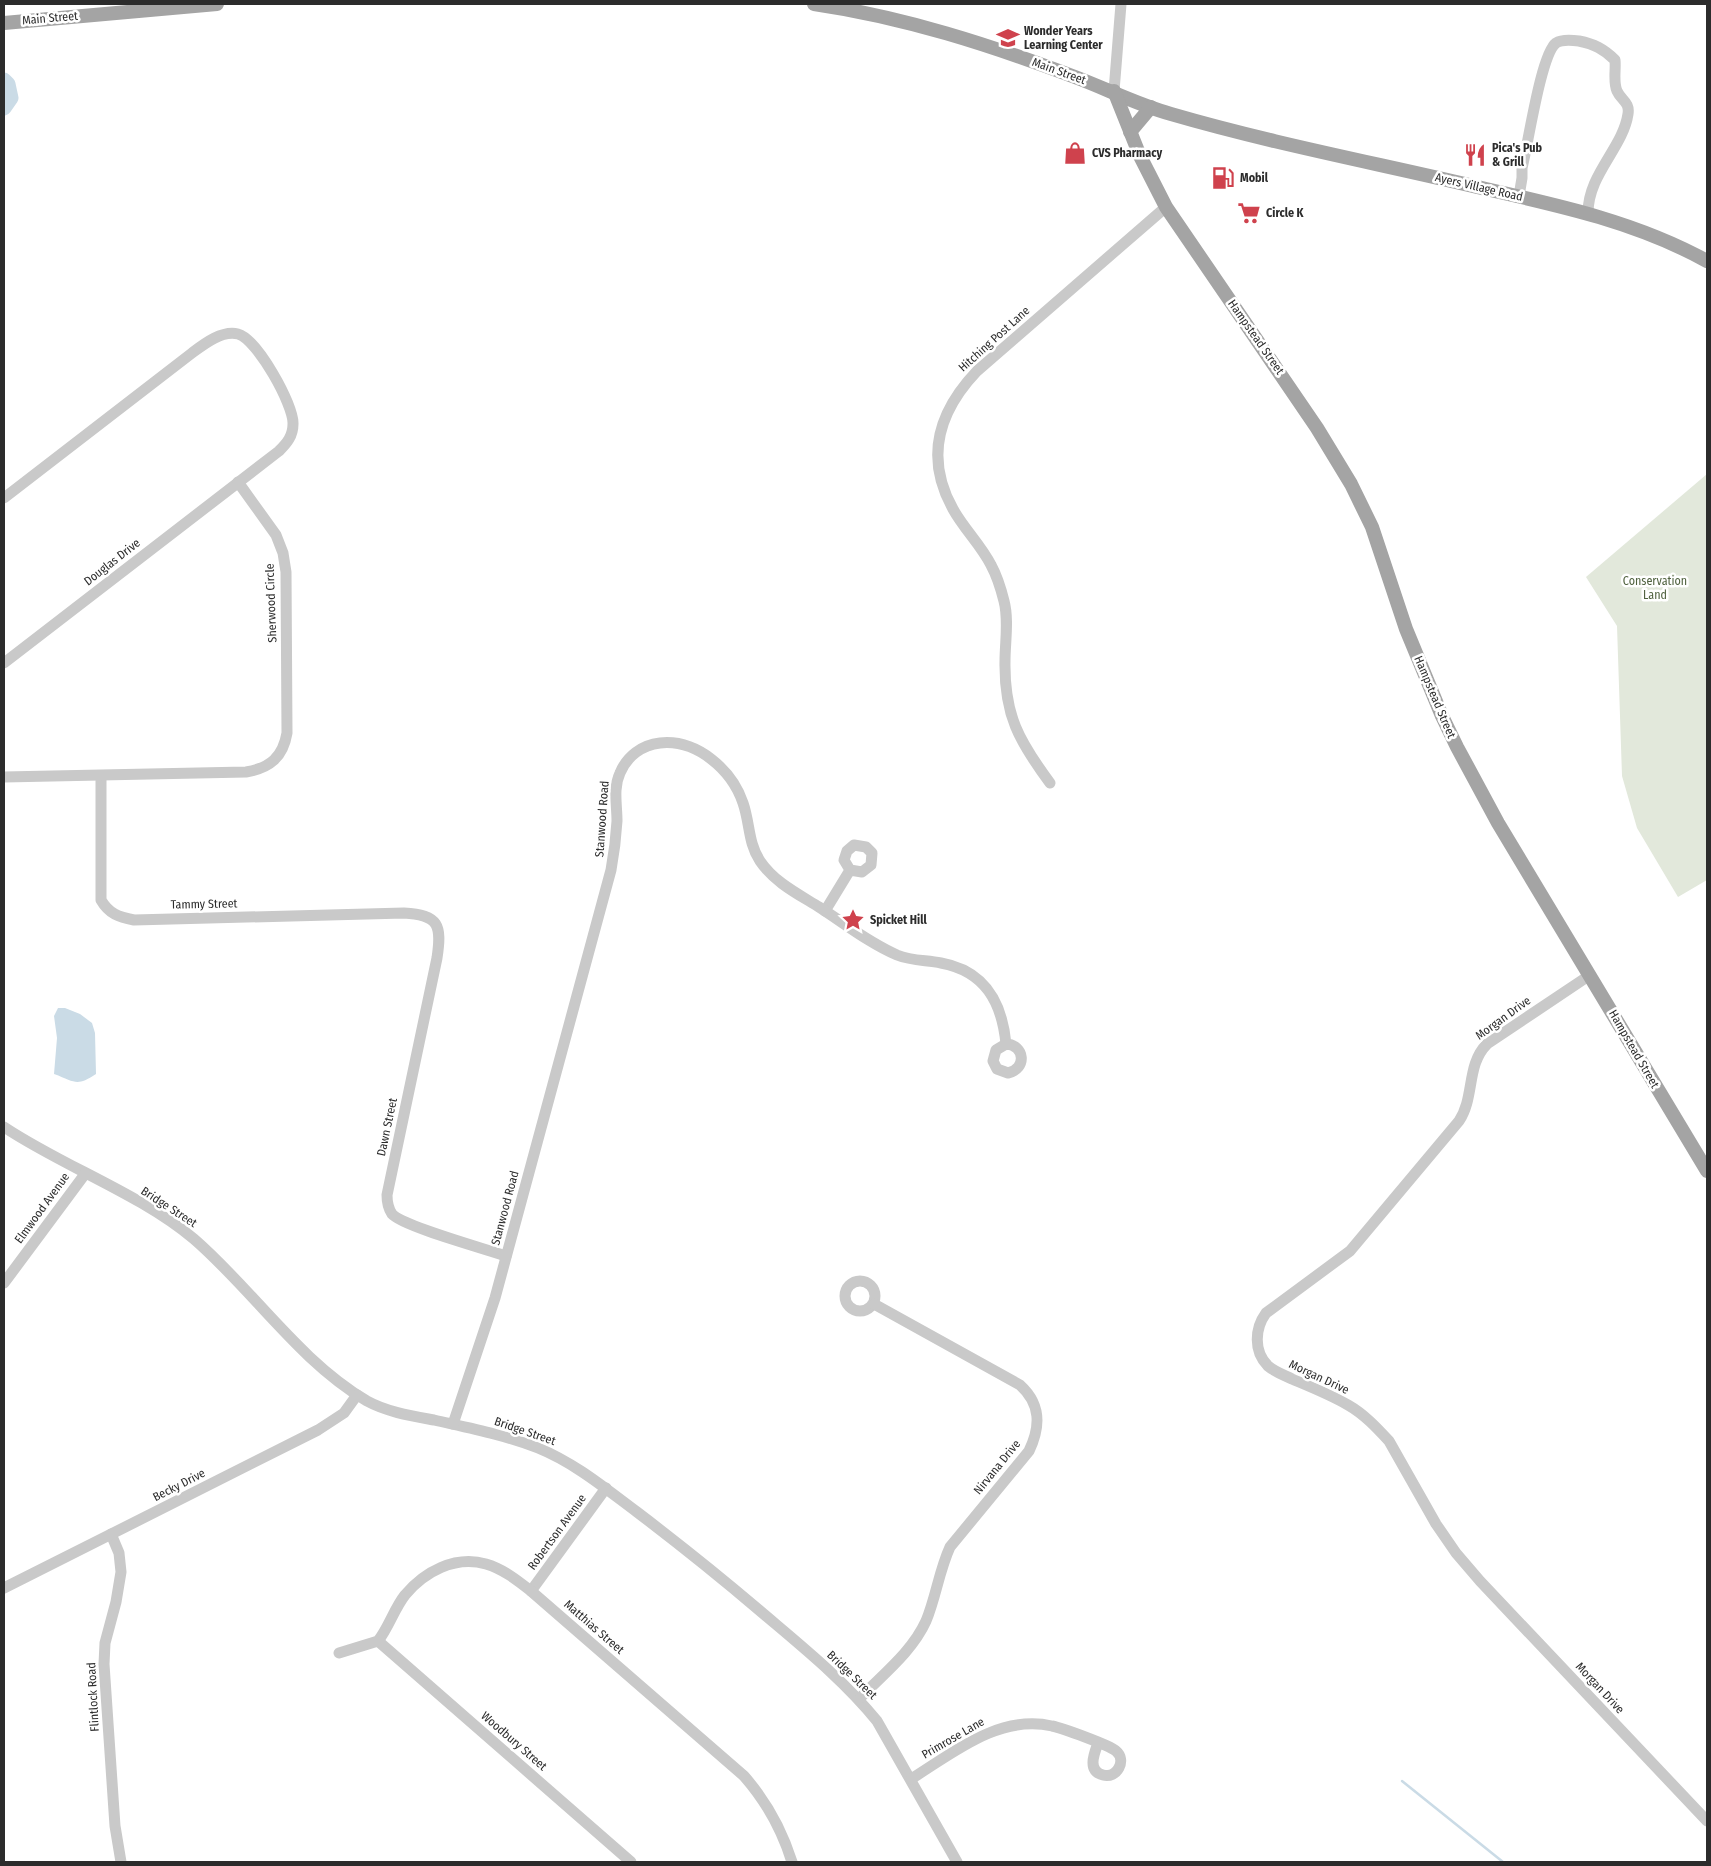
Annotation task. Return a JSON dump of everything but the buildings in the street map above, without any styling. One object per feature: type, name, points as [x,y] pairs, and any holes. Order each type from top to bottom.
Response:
[{"type":"main road","name":"Main Street","points":[[4,23],[217,4]]},
{"type":"main road","name":"Main Street","points":[[814,4],[883,16],[960,37],[1000,49],[1114,91],[1169,114],[1244,133]]},
{"type":"main road","name":"Hampstead Street","points":[[1114,91],[1146,170],[1166,207],[1288,384],[1342,467],[1372,527],[1406,629],[1442,716],[1498,823],[1707,1171]]},
{"type":"main road","points":[[1130,132],[1151,107]]},
{"type":"main road","name":"Ayers Village Road","points":[[1244,133],[1588,213],[1644,232],[1707,261]]},
{"type":"street","points":[[1114,91],[1121,4]]},
{"type":"street","points":[[1519,196],[1522,168],[1542,75],[1550,52],[1556,44],[1562,41],[1574,40],[1593,43],[1615,60],[1616,88],[1618,94],[1628,105],[1629,112],[1624,127],[1595,183],[1588,202],[1588,213]]},
{"type":"street","name":"Hitching Post Lane","points":[[1050,782],[1027,750],[1013,723],[1006,694],[1004,604],[992,566],[952,508],[944,490],[939,462],[941,430],[952,402],[977,371],[1166,207]]},
{"type":"street","points":[[4,498],[192,353],[209,342],[228,334],[238,334],[254,346],[289,406],[293,424],[291,436],[286,444],[238,482]]},
{"type":"street","name":"Douglas Drive","points":[[4,662],[238,482]]},
{"type":"street","name":"Sherwood Circle","points":[[4,777],[246,772],[266,767],[281,753],[287,733],[286,572],[283,553],[276,535],[238,482]]},
{"type":"street","name":"Stanwood Road","points":[[453,1424],[477,1356],[506,1256],[611,870],[616,826],[616,786],[619,774],[625,763],[640,749],[650,745],[673,743],[696,750],[718,765],[727,773],[740,794],[752,844],[760,861],[781,882],[888,950],[911,959],[939,962],[960,968],[979,980],[993,996],[1001,1012],[1006,1044]]},
{"type":"street","name":"Tammy Street","points":[[101,776],[101,900],[107,910],[115,915],[134,920],[404,913],[424,915],[434,920],[436,925]]},
{"type":"street","points":[[826,911],[850,870]]},
{"type":"street","name":"Dawn Street","points":[[436,925],[440,938],[387,1195],[388,1206],[392,1215],[410,1224],[506,1256]]},
{"type":"street","name":"Morgan Drive","points":[[1590,975],[1487,1044],[1482,1050],[1473,1070],[1468,1102],[1459,1122],[1350,1251],[1266,1313],[1260,1324],[1257,1343],[1261,1356],[1269,1366],[1348,1405],[1365,1417],[1389,1441],[1436,1524],[1456,1554],[1707,1822]]},
{"type":"street","name":"Bridge Street","points":[[4,1127],[85,1174],[151,1209],[178,1227],[206,1250],[308,1354],[357,1395],[371,1403],[393,1411],[502,1436],[538,1448],[569,1464],[606,1488],[714,1572],[859,1699],[877,1721],[910,1779],[949,1857],[957,1862]]},
{"type":"street","name":"Elmwood Avenue","points":[[4,1283],[85,1174]]},
{"type":"street","name":"Nirvana Drive","points":[[859,1699],[904,1654],[922,1629],[930,1609],[942,1565],[950,1548],[1029,1451],[1037,1431],[1034,1402],[1020,1385],[874,1304]]},
{"type":"street","name":"Becky Drive","points":[[4,1588],[318,1430],[344,1413],[357,1395]]},
{"type":"street","name":"Robertson Avenue","points":[[531,1591],[606,1488]]},
{"type":"street","name":"Flintlock Road","points":[[111,1534],[119,1553],[121,1572],[116,1602],[105,1643],[104,1664],[116,1826],[121,1862]]},
{"type":"street","name":"Matthias Street","points":[[378,1641],[404,1596],[415,1584],[446,1565],[466,1562],[486,1564],[509,1575],[531,1591],[744,1776],[768,1808],[786,1844],[792,1862]]},
{"type":"street","points":[[339,1653],[378,1641]]},
{"type":"street","name":"Woodbury Street","points":[[378,1641],[632,1862]]},
{"type":"street","name":"Primrose Lane","points":[[910,1779],[981,1736],[999,1728],[1014,1725],[1047,1725],[1098,1743]]},
{"type":"green space","name":"Conservation Land","points":[[1707,474],[1707,880],[1678,897],[1637,828],[1622,776],[1617,626],[1586,577]]},
{"type":"water","points":[[58,1008],[65,1008],[80,1014],[92,1023],[95,1033],[96,1074],[84,1081],[76,1082],[54,1074],[57,1038],[54,1016]]},
{"type":"waterway","points":[[4,80],[8,84],[11,98],[4,108]]},
{"type":"waterway","points":[[1402,1781],[1503,1862]]},
{"type":"place","name":"Wonder Years Learning Center","points":[[1008,38]]},
{"type":"place","name":"CVS Pharmacy","points":[[1075,153]]},
{"type":"place","name":"Pica's Pub & Grill","points":[[1475,155]]},
{"type":"place","name":"Mobil","points":[[1223,178]]},
{"type":"place","name":"Circle K","points":[[1249,213]]},
{"type":"place","name":"Spicket Hill","points":[[853,920]]}]
